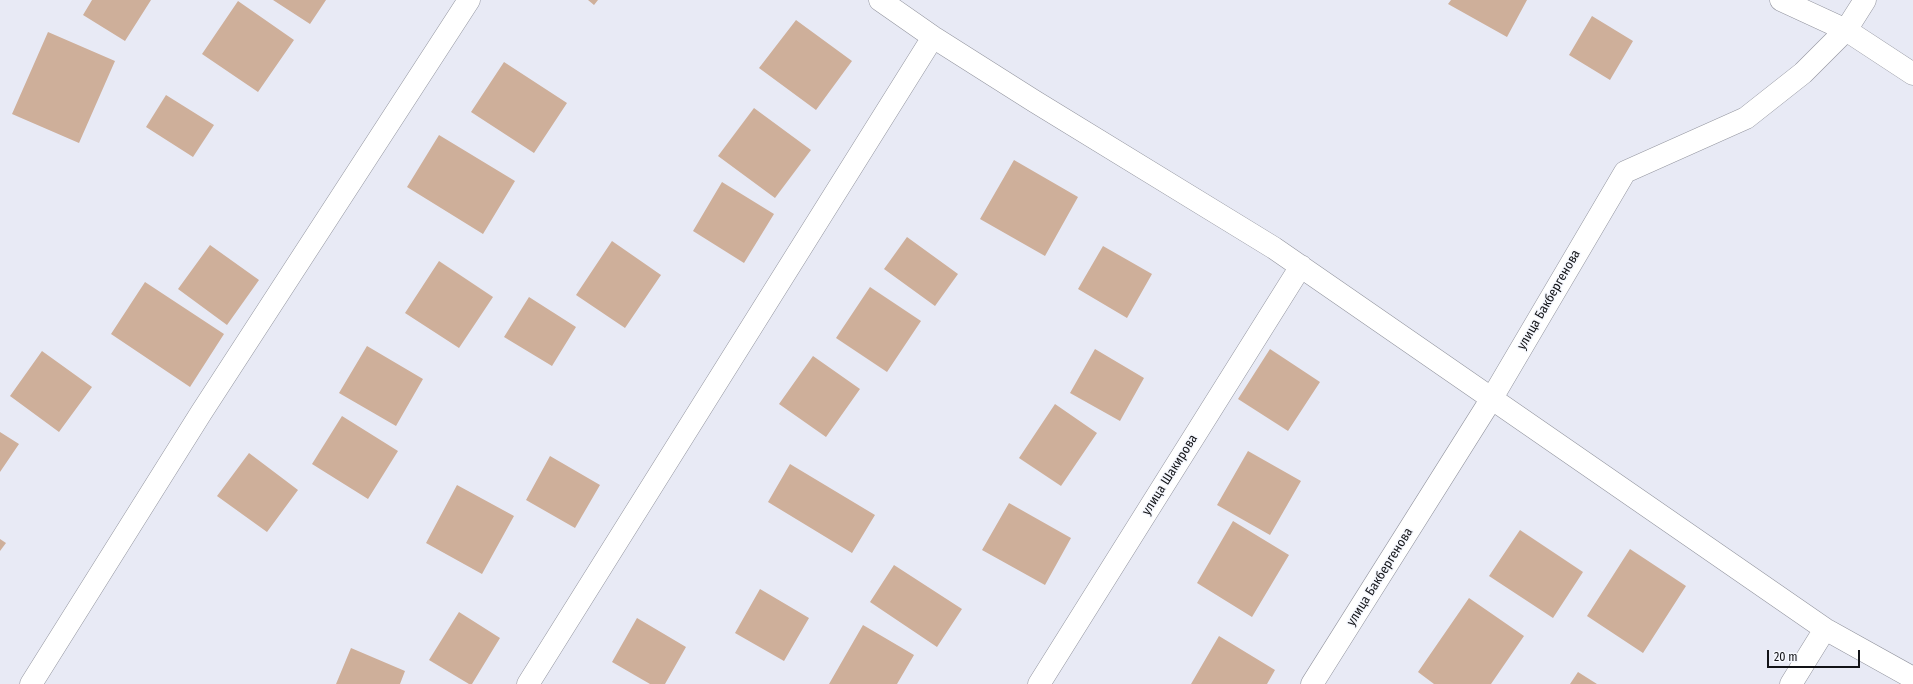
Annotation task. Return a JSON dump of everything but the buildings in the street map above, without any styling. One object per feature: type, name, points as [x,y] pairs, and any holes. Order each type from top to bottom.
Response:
[{"type":"street","points":[[31,684],[201,413],[469,0]]},
{"type":"street","points":[[880,0],[933,37],[1034,101],[1302,266],[1825,629],[1913,678]]},
{"type":"street","points":[[1780,0],[1846,30],[1913,74]]},
{"type":"street","name":"улица Бакбергенова","points":[[1312,684],[1492,398],[1625,172],[1746,118],[1803,73],[1846,30],[1865,0]]},
{"type":"street","points":[[528,684],[933,37]]},
{"type":"street","name":"улица Шакирова","points":[[1039,684],[1302,266]]},
{"type":"street","points":[[1791,684],[1825,629]]}]
